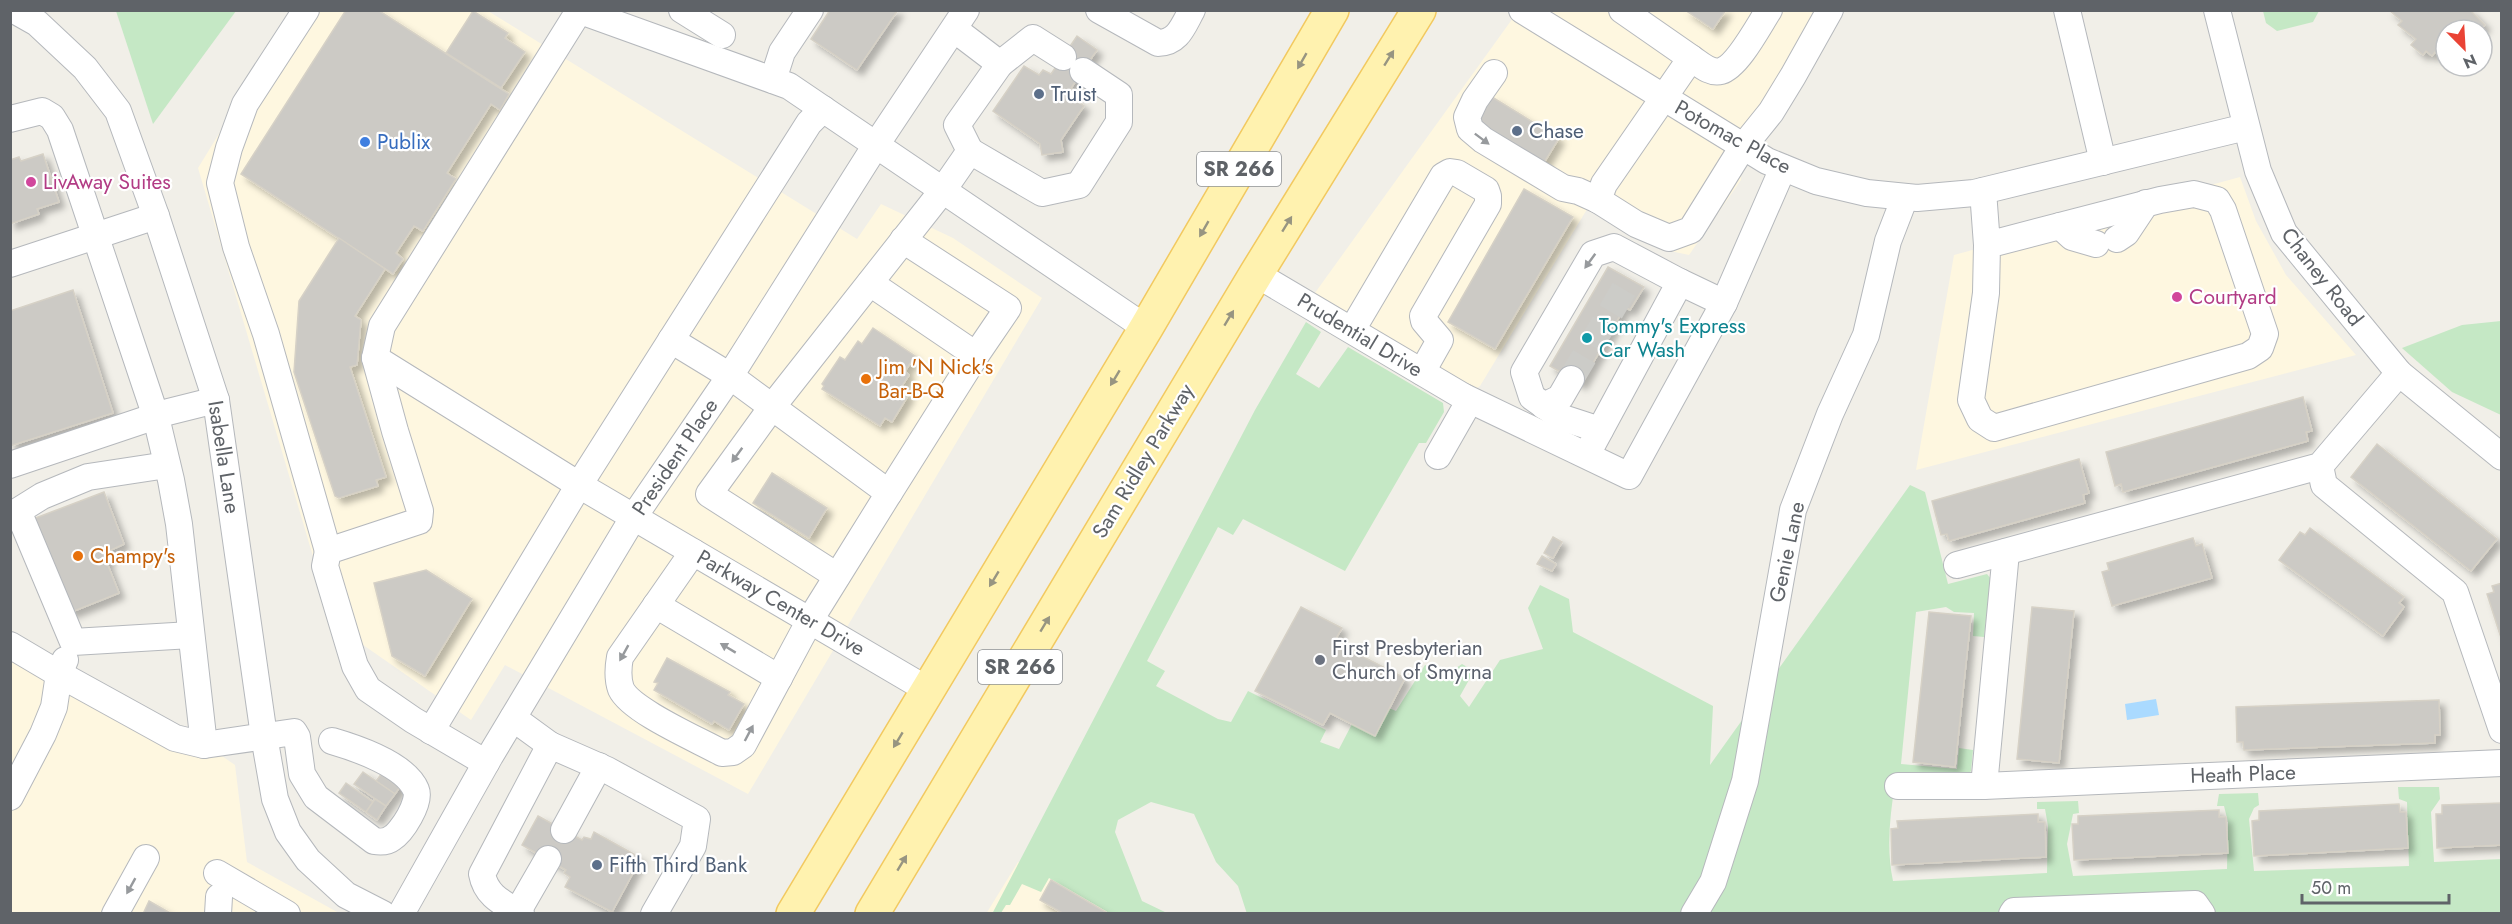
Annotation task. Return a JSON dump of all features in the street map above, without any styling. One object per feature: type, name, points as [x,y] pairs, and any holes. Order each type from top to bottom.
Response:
[{"type":"main road","name":"SR 266","points":[[793,914],[1146,328],[1332,10]]},
{"type":"main road","name":"Sam Ridley Parkway","points":[[872,914],[1256,274],[1419,10]]},
{"type":"street","name":"Isabella Lane","points":[[14,10],[37,23],[85,68],[118,111],[156,216],[216,399],[275,799],[288,832],[308,860],[346,895],[382,914]]},
{"type":"street","points":[[306,10],[245,104],[229,148],[220,183],[236,247],[266,334],[328,551],[325,566],[355,666],[368,689],[431,731],[486,763]]},
{"type":"street","points":[[682,10],[722,35]]},
{"type":"street","points":[[773,80],[782,52],[810,10]]},
{"type":"street","points":[[1099,10],[1158,43],[1168,43],[1177,36],[1192,10]]},
{"type":"street","name":"Potomac Place","points":[[1522,10],[1742,147],[1783,168],[1816,181],[1867,193],[1917,198],[1983,191],[2246,127]]},
{"type":"street","points":[[1625,11],[1708,70],[1721,71],[1734,62],[1769,10]]},
{"type":"street","points":[[1494,73],[1475,100],[1467,117],[1470,129],[1483,140],[1563,188],[1578,191],[1598,200],[1636,224],[1669,238],[1691,230],[1742,147],[1776,103],[1830,10]]},
{"type":"street","points":[[2067,10],[2103,162]]},
{"type":"street","name":"Chaney Road","points":[[2217,10],[2258,171],[2284,233],[2399,374],[2502,457]]},
{"type":"street","points":[[328,551],[419,521],[420,511],[375,358],[382,326],[579,11],[789,86],[1146,328]]},
{"type":"street","points":[[960,20],[1000,64]]},
{"type":"street","name":"President Place","points":[[401,914],[486,763],[633,518],[730,376],[876,145],[960,20]]},
{"type":"street","points":[[1033,38],[1119,95],[1119,122],[1079,185],[1042,193],[970,152],[957,125],[1000,64],[1033,38]]},
{"type":"street","points":[[1598,200],[1604,184],[1691,58]]},
{"type":"street","points":[[431,731],[579,485],[670,340],[809,123],[823,109]]},
{"type":"street","points":[[10,119],[42,111],[60,130],[156,417],[179,524],[204,745]]},
{"type":"street","points":[[837,576],[710,494],[772,407],[943,190],[970,152]]},
{"type":"street","points":[[1600,430],[1560,417],[1532,397],[1524,372],[1593,254],[1614,247],[1635,270],[1680,282],[1724,303],[1783,168]]},
{"type":"street","points":[[1352,330],[1443,176],[1450,172],[1457,173],[1486,190],[1488,204],[1423,316],[1424,321],[1440,340],[1422,372]]},
{"type":"street","points":[[1983,191],[1987,245],[1986,293],[1971,400],[1980,418],[1994,428],[2248,356],[2260,348],[2265,334],[2223,210],[2217,200],[2194,194],[2146,203],[1987,245]]},
{"type":"street","name":"Genie Lane","points":[[1694,914],[1713,882],[1745,781],[1793,510],[1830,414],[1866,335],[1888,241],[1905,197]]},
{"type":"street","points":[[2060,226],[2073,237],[2106,241],[2126,233],[2146,203]]},
{"type":"street","points":[[10,264],[156,216]]},
{"type":"street","points":[[693,552],[620,657],[617,671],[622,691],[640,709],[722,753],[733,752],[743,745],[810,620],[1008,308],[903,240]]},
{"type":"street","name":"Prudential Drive","points":[[1256,274],[1464,397],[1629,476],[1724,303]]},
{"type":"street","points":[[1586,455],[1680,282]]},
{"type":"street","points":[[870,283],[976,356]]},
{"type":"street","points":[[670,340],[730,376],[889,493]]},
{"type":"street","name":"Parkway Center Drive","points":[[375,358],[633,518],[928,690]]},
{"type":"street","points":[[1957,565],[2319,466],[2399,374]]},
{"type":"street","points":[[1544,406],[1560,398],[1571,379]]},
{"type":"street","points":[[1438,456],[1466,407],[1464,397]]},
{"type":"street","points":[[10,465],[216,399]]},
{"type":"street","points":[[10,796],[43,734],[54,707],[59,674],[73,642],[18,511],[42,496],[88,477],[167,465]]},
{"type":"street","points":[[2319,466],[2324,485],[2455,592],[2502,730]]},
{"type":"street","points":[[1984,786],[2006,552]]},
{"type":"street","points":[[656,604],[779,678]]},
{"type":"street","points":[[73,642],[191,635]]},
{"type":"street","points":[[10,645],[175,738],[204,745],[297,732],[332,741],[386,762],[411,783],[417,793],[415,808],[392,838],[381,842],[374,841],[316,797],[302,774],[297,732]]},
{"type":"street","points":[[513,718],[550,745],[599,766],[697,819],[693,846],[654,914]]},
{"type":"street","points":[[297,732],[305,740],[309,771],[324,793],[372,828],[381,830],[389,825],[405,802],[404,793],[373,767],[332,741]]},
{"type":"street","points":[[548,860],[519,912],[492,896],[483,884],[482,874],[550,745]]},
{"type":"street","name":"Heath Place","points":[[1898,786],[1984,786],[2502,763]]},
{"type":"street","points":[[564,830],[599,766]]},
{"type":"street","points":[[115,914],[146,858]]},
{"type":"street","points":[[218,895],[287,914]]},
{"type":"street","points":[[2012,914],[2014,912],[2194,904],[2202,914]]},
{"type":"shaded area","points":[[294,11],[488,11],[857,239],[881,204],[953,238],[1042,298],[748,794],[505,665],[471,720],[333,624],[198,168]]},
{"type":"shaded area","points":[[1518,11],[1830,11],[1742,147],[1741,180],[1689,255],[1661,249],[1589,206],[1480,386],[1464,397],[1307,304]]},
{"type":"shaded area","points":[[2240,177],[2256,221],[2286,275],[2356,355],[1916,470],[1954,255]]},
{"type":"shaded area","points":[[10,632],[193,736],[235,765],[247,862],[339,913],[11,913]]},
{"type":"shaded area","points":[[1018,862],[1124,914],[986,914]]},
{"type":"green space","points":[[2263,10],[2319,11],[2313,22],[2277,31],[2266,23]]},
{"type":"green space","points":[[116,11],[236,11],[153,124]]},
{"type":"green space","points":[[2501,321],[2501,415],[2452,392],[2402,348],[2462,325]]},
{"type":"green space","points":[[1306,322],[1321,332],[1296,374],[1319,388],[1348,347],[1443,403],[1444,412],[1426,443],[1419,443],[1345,571],[1243,519],[1233,535],[1218,527],[1147,661],[1165,671],[1156,686],[1218,719],[1231,722],[1248,691],[1326,730],[1320,742],[1339,749],[1352,724],[1389,708],[1396,711],[1425,665],[1447,674],[1462,664],[1474,671],[1460,696],[1469,707],[1500,660],[1543,649],[1528,608],[1540,585],[1569,599],[1573,632],[1713,706],[1710,765],[1910,485],[1925,492],[1948,584],[1987,574],[1991,579],[1984,637],[1973,636],[1974,613],[1954,612],[1946,607],[1916,612],[1901,764],[1957,769],[1959,748],[1973,750],[1971,771],[1964,780],[1895,783],[1889,844],[1893,881],[2047,873],[2048,826],[2045,809],[2037,809],[2037,802],[2078,801],[2079,813],[2073,814],[2067,844],[2073,876],[2227,869],[2228,822],[2224,806],[2217,806],[2219,794],[2258,793],[2259,805],[2254,808],[2249,819],[2254,871],[2409,866],[2407,802],[2399,799],[2398,787],[2439,787],[2440,799],[2431,812],[2434,862],[2502,859],[2501,914],[1247,914],[1238,886],[1216,862],[1194,814],[1151,802],[1118,820],[1115,832],[1142,901],[1167,913],[1109,913],[1049,878],[1041,892],[1022,884],[1010,905],[1006,905],[1001,913],[992,914],[1255,410]]},
{"type":"water","points":[[2156,699],[2159,715],[2127,720],[2125,704]]},
{"type":"building","name":"Publix","points":[[346,10],[378,10],[509,94],[500,110],[491,104],[447,173],[456,179],[423,231],[414,226],[396,253],[403,259],[393,274],[241,174]]},
{"type":"building","points":[[830,10],[898,10],[857,70],[811,39]]},
{"type":"building","points":[[1685,10],[1726,10],[1713,29]]},
{"type":"building","points":[[2389,10],[2470,10],[2478,18],[2434,18],[2434,53],[2432,56],[2426,51],[2423,55],[2411,45],[2416,39],[2398,25],[2402,21]]},
{"type":"building","points":[[473,11],[508,33],[505,38],[525,52],[501,88],[446,53]]},
{"type":"building","name":"Truist","points":[[1077,36],[1097,50],[1071,88],[1075,91],[1071,97],[1084,106],[1061,140],[1063,152],[1042,155],[1040,144],[993,111],[1024,66],[1039,75],[1043,70],[1051,74]]},
{"type":"building","name":"Chase","points":[[1492,97],[1559,138],[1542,166],[1475,125]]},
{"type":"building","name":"LivAway Suites","points":[[43,154],[59,202],[37,209],[39,214],[10,224],[10,160],[19,157],[21,161]]},
{"type":"building","points":[[1524,189],[1573,217],[1495,349],[1448,322]]},
{"type":"building","points":[[339,238],[385,269],[355,316],[361,320],[357,365],[350,367],[386,477],[376,480],[378,486],[339,498],[335,496],[294,372],[299,301]]},
{"type":"building","name":"Tommy's Express Car Wash","points":[[1608,267],[1644,287],[1630,310],[1625,307],[1581,384],[1550,366]]},
{"type":"building","points":[[73,290],[113,413],[10,446],[10,311]]},
{"type":"building","name":"Jim 'N Nick's Bar-B-Q","points":[[873,328],[915,356],[905,371],[909,375],[900,389],[909,394],[892,422],[885,418],[880,426],[822,389],[824,386],[822,384],[840,357],[845,360],[858,341],[862,344]]},
{"type":"building","points":[[2303,397],[2312,431],[2306,432],[2308,441],[2123,492],[2121,484],[2115,486],[2106,452]]},
{"type":"building","points":[[2377,444],[2497,539],[2471,571],[2351,477]]},
{"type":"building","points":[[2079,459],[2089,493],[2083,495],[2085,503],[1949,541],[1947,534],[1941,535],[1932,501]]},
{"type":"building","points":[[772,473],[827,508],[809,538],[753,503]]},
{"type":"building","name":"Champy's","points":[[104,492],[124,544],[111,550],[107,563],[119,593],[69,613],[33,519]]},
{"type":"building","points":[[2310,528],[2404,597],[2399,603],[2404,607],[2383,636],[2279,560],[2300,532],[2305,535]]},
{"type":"building","points":[[1553,537],[1562,542],[1553,558],[1544,553]]},
{"type":"building","points":[[2193,538],[2196,546],[2202,544],[2212,578],[2112,606],[2102,572],[2109,570],[2107,563]]},
{"type":"building","points":[[1542,556],[1556,564],[1552,571],[1537,564]]},
{"type":"building","points":[[426,570],[472,599],[425,676],[392,656],[374,583]]},
{"type":"building","points":[[2502,583],[2502,641],[2487,594],[2494,592],[2492,586]]},
{"type":"building","name":"First Presbyterian Church of Smyrna","points":[[1301,607],[1342,628],[1334,642],[1405,678],[1375,736],[1330,713],[1323,725],[1255,691]]},
{"type":"building","points":[[2032,607],[2074,611],[2059,763],[2017,759]]},
{"type":"building","points":[[1929,612],[1971,616],[1955,767],[1913,762]]},
{"type":"building","points":[[667,658],[730,692],[728,695],[744,704],[729,730],[714,721],[712,724],[654,690],[658,683],[654,682]]},
{"type":"building","points":[[2439,700],[2440,735],[2435,735],[2435,743],[2244,750],[2243,742],[2237,742],[2236,707]]},
{"type":"building","points":[[391,761],[409,774],[395,794],[376,781]]},
{"type":"building","points":[[363,772],[395,794],[386,806],[354,784]]},
{"type":"building","points":[[346,783],[373,802],[366,812],[339,793]]},
{"type":"building","points":[[375,799],[386,806],[377,820],[366,812]]},
{"type":"building","points":[[2502,803],[2502,845],[2437,848],[2436,814],[2442,814],[2442,805]]},
{"type":"building","points":[[2399,804],[2400,812],[2406,812],[2408,848],[2254,856],[2252,821],[2259,820],[2259,811]]},
{"type":"building","points":[[2219,810],[2219,817],[2226,817],[2228,853],[2074,860],[2072,824],[2078,824],[2078,816]]},
{"type":"building","points":[[2038,814],[2038,822],[2045,822],[2046,857],[1892,865],[1891,829],[1898,828],[1897,821]]},
{"type":"building","name":"Fifth Third Bank","points":[[538,816],[582,840],[584,837],[591,839],[594,832],[641,858],[612,912],[565,887],[570,877],[564,873],[566,870],[522,845]]},
{"type":"building","points":[[1051,880],[1109,914],[1064,914],[1040,900]]},
{"type":"building","points":[[149,901],[172,914],[143,914]]},
{"type":"tunnel","points":[[1571,379],[1630,279]]},
{"type":"place","name":"Truist","points":[[1039,94]]},
{"type":"place","name":"Chase","points":[[1517,131]]},
{"type":"place","name":"Publix","points":[[365,142]]},
{"type":"place","name":"LivAway Suites","points":[[31,182]]},
{"type":"place","name":"Courtyard","points":[[2177,297]]},
{"type":"place","name":"Tommy's Express Car Wash","points":[[1587,338]]},
{"type":"place","name":"Jim 'N Nick's Bar-B-Q","points":[[866,379]]},
{"type":"place","name":"Champy's","points":[[78,556]]},
{"type":"place","name":"First Presbyterian Church of Smyrna","points":[[1320,660]]},
{"type":"place","name":"Fifth Third Bank","points":[[597,865]]}]
